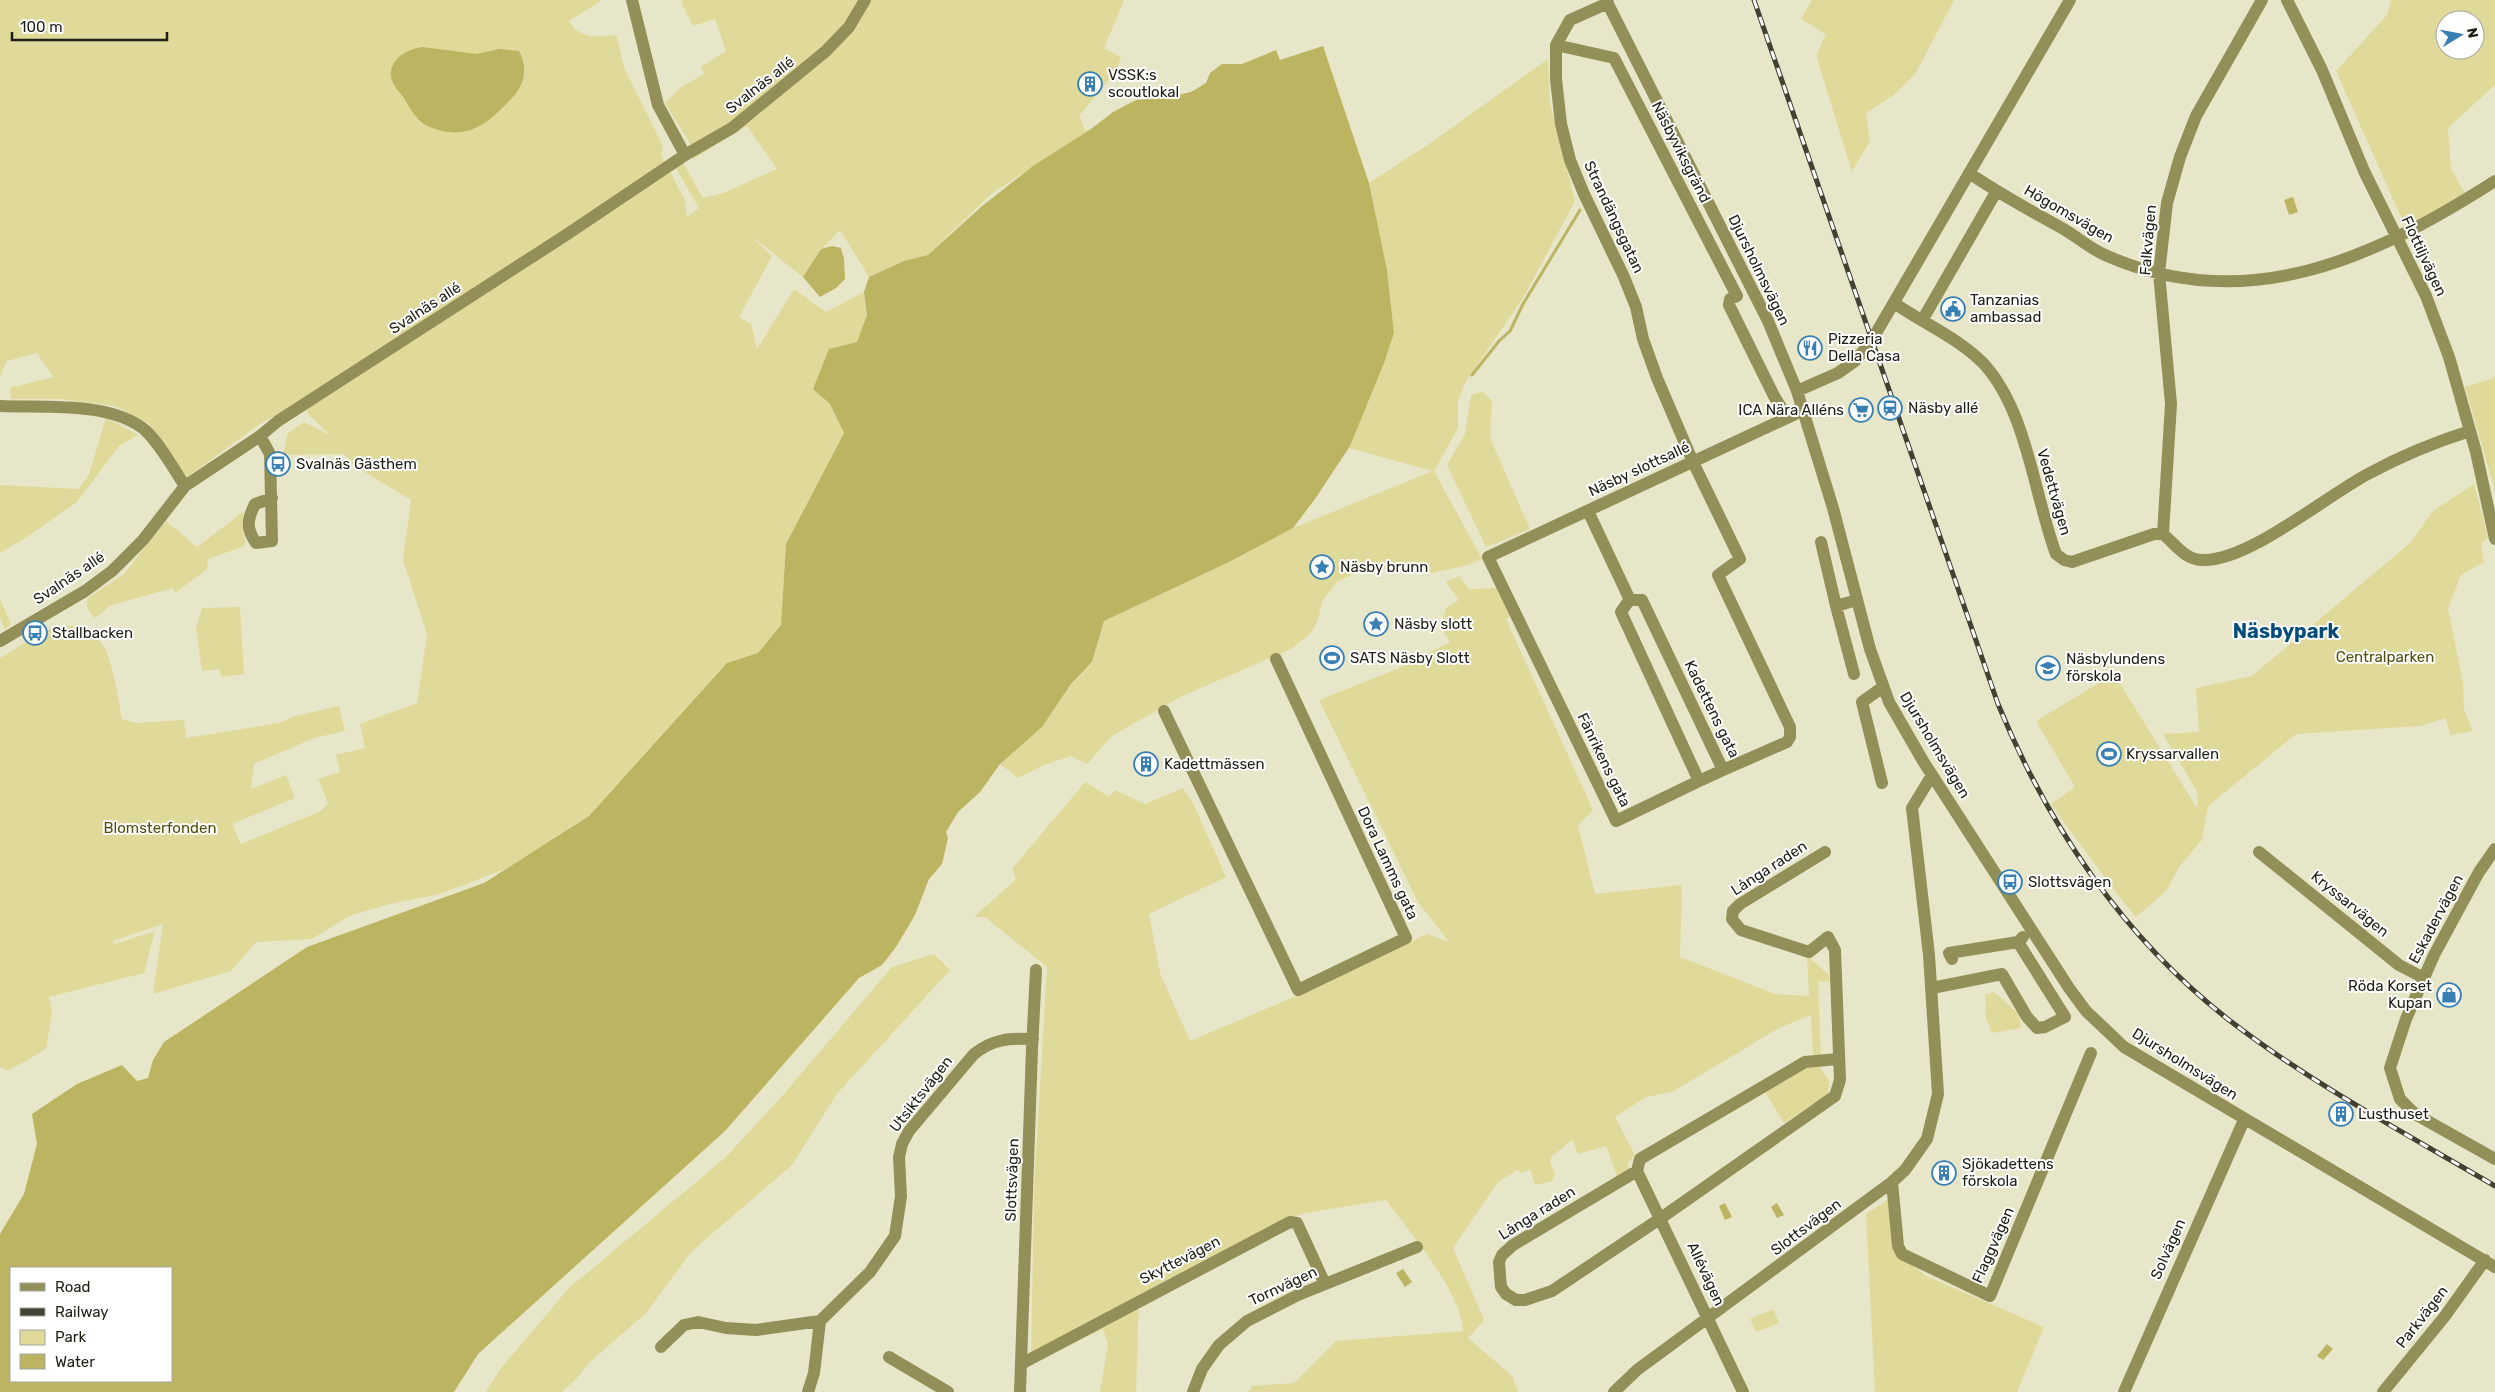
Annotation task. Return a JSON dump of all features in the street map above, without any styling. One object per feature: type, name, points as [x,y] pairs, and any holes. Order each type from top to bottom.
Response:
[{"type":"street","points":[[632,0],[658,105],[685,155]]},
{"type":"street","name":"Svalnäs allé","points":[[0,641],[84,591],[112,571],[143,540],[185,486],[260,436],[278,421],[558,240],[685,155],[732,128],[817,60],[849,27],[865,0]]},
{"type":"street","points":[[1797,390],[1838,373],[1855,361],[1872,340],[2070,0]]},
{"type":"street","name":"Falkvägen","points":[[2163,534],[2170,404],[2159,274],[2167,203],[2180,157],[2196,116],[2262,0]]},
{"type":"street","name":"Flottiljvägen","points":[[2288,0],[2322,70],[2364,171],[2426,296],[2449,357],[2489,505],[2495,539]]},
{"type":"street","name":"Strandängsgatan","points":[[1607,1],[1570,20],[1556,45],[1556,79],[1561,124],[1570,160],[1584,194],[1624,277],[1657,378],[1693,462]]},
{"type":"street","name":"Djursholmsvägen","points":[[1607,1],[1760,305],[1797,390],[1883,687],[1902,725],[1932,775],[2056,968],[2086,1011],[2124,1047],[2244,1120],[2490,1263]]},
{"type":"street","name":"Näsbyviksgränd","points":[[1556,45],[1614,58],[1737,296],[1730,299],[1729,305],[1774,396],[1787,417]]},
{"type":"street","name":"Högomsvägen","points":[[1969,173],[1996,192],[2070,232],[2104,255],[2159,274],[2206,282],[2239,283],[2279,278],[2348,260],[2398,237],[2495,181]]},
{"type":"street","points":[[1922,319],[1996,192]]},
{"type":"street","name":"Vedettvägen","points":[[1894,303],[1922,319],[1982,363],[1996,381],[2011,408],[2030,462],[2049,536],[2056,554],[2064,560],[2072,562],[2154,534],[2163,534]]},
{"type":"street","points":[[0,406],[93,410],[111,413],[127,419],[145,430],[185,486]]},
{"type":"street","name":"Näsby slottsallé","points":[[1488,558],[1804,410]]},
{"type":"street","points":[[2163,534],[2182,552],[2192,558],[2202,560],[2230,555],[2254,544],[2368,473],[2440,440],[2470,432]]},
{"type":"street","points":[[260,436],[270,454],[272,498]]},
{"type":"street","name":"Kadettens gata","points":[[1588,511],[1630,599],[1642,600],[1723,770],[1787,742],[1790,737],[1790,731],[1774,692],[1718,575],[1740,559],[1693,462]]},
{"type":"street","points":[[1821,542],[1854,674]]},
{"type":"street","name":"Fänrikens gata","points":[[1488,558],[1616,821],[1699,781]]},
{"type":"street","points":[[1630,599],[1621,612],[1699,781],[1723,770]]},
{"type":"street","points":[[1836,606],[1857,600]]},
{"type":"street","name":"Dora Lamms gata","points":[[1164,711],[1298,990],[1406,938],[1276,659]]},
{"type":"street","points":[[1882,782],[1862,702],[1883,687]]},
{"type":"street","name":"Slottsvägen","points":[[1614,1392],[1637,1370],[1892,1182],[1905,1170],[1927,1139],[1938,1094],[1932,988],[1912,808],[1932,775]]},
{"type":"street","name":"Eskadervägen","points":[[2495,849],[2479,872],[2424,978],[2406,1019],[2390,1068],[2400,1099],[2415,1114],[2495,1158]]},
{"type":"street","name":"Långa raden","points":[[1825,852],[1740,904],[1733,911],[1732,919],[1741,930],[1809,952],[1828,936],[1835,950],[1838,1059],[1838,1090],[1829,1103],[1552,1291],[1525,1300],[1516,1300],[1506,1294],[1501,1287],[1499,1262],[1502,1255],[1513,1245],[1637,1171],[1640,1159],[1805,1062],[1838,1059]]},
{"type":"street","name":"Kryssarvägen","points":[[2258,852],[2399,965],[2424,978]]},
{"type":"street","points":[[1932,988],[2002,974],[2027,1017],[2037,1028],[2045,1027],[2065,1017],[2022,938],[1949,953],[1952,959]]},
{"type":"street","name":"Slottsvägen","points":[[1020,1392],[1036,970]]},
{"type":"street","name":"Utsiktsvägen","points":[[820,1321],[870,1272],[895,1236],[901,1196],[899,1157],[902,1144],[909,1132],[974,1054],[984,1046],[1004,1039],[1033,1039]]},
{"type":"street","name":"Flaggvägen","points":[[1892,1182],[1898,1246],[1902,1254],[1990,1296],[2092,1053]]},
{"type":"street","name":"Solvägen","points":[[2124,1392],[2244,1120]]},
{"type":"street","name":"Allévägen","points":[[1637,1171],[1743,1392]]},
{"type":"street","name":"Skyttevägen","points":[[1021,1364],[1290,1222],[1297,1223],[1325,1284]]},
{"type":"street","name":"Tornvägen","points":[[1193,1392],[1212,1355],[1235,1330],[1269,1309],[1417,1246]]},
{"type":"street","name":"Parkvägen","points":[[2383,1392],[2444,1316],[2490,1263]]},
{"type":"street","points":[[661,1347],[684,1325],[698,1322],[726,1328],[756,1330],[820,1321],[814,1373],[808,1392]]},
{"type":"street","points":[[889,1357],[948,1392]]},
{"type":"green space","name":"Blomsterfonden","points":[[0,0],[602,0],[569,21],[578,31],[590,36],[616,35],[625,70],[663,146],[661,155],[685,200],[687,217],[699,208],[675,167],[683,163],[703,198],[723,193],[777,169],[747,126],[693,159],[690,143],[665,103],[681,87],[704,74],[701,67],[726,51],[715,19],[693,26],[681,2],[683,0],[1124,0],[1104,48],[1121,57],[1116,71],[1079,116],[1085,130],[1091,129],[991,194],[928,255],[904,261],[869,277],[840,230],[821,249],[803,277],[749,234],[772,256],[739,317],[751,324],[757,349],[794,289],[826,312],[864,292],[867,315],[857,342],[829,349],[830,404],[844,433],[786,544],[781,625],[758,653],[727,663],[589,816],[510,867],[440,894],[390,904],[349,916],[312,939],[256,942],[231,971],[153,994],[163,924],[113,941],[115,944],[155,931],[144,973],[49,997],[52,1013],[46,1049],[8,1071],[0,1067],[0,658],[50,629],[65,626],[79,628],[91,634],[106,650],[115,680],[122,719],[136,723],[184,720],[186,738],[279,723],[295,716],[339,706],[345,731],[314,738],[254,764],[251,789],[286,775],[295,798],[232,824],[241,844],[321,811],[328,803],[318,779],[340,772],[336,755],[365,748],[360,724],[417,703],[427,634],[403,560],[411,500],[353,465],[344,454],[283,455],[288,433],[304,422],[331,436],[307,413],[311,399],[264,421],[187,477],[148,423],[115,406],[60,399],[11,399],[10,388],[53,377],[37,353],[7,361],[0,376]]},
{"type":"green space","points":[[1812,0],[1954,0],[1916,73],[1894,95],[1866,113],[1870,141],[1852,172],[1816,55],[1826,34],[1801,19]]},
{"type":"green space","points":[[2391,0],[2495,0],[2495,85],[2448,128],[2451,169],[2466,195],[2405,226],[2336,71],[2387,15]]},
{"type":"green space","points":[[1548,59],[1550,103],[1575,201],[1523,298],[1466,381],[1458,400],[1458,428],[1434,471],[1482,559],[1468,565],[1432,573],[1397,568],[1364,569],[1337,582],[1322,602],[1318,620],[1311,633],[1291,649],[1180,697],[1112,736],[1087,764],[1071,756],[1044,765],[1018,778],[1000,764],[1042,727],[1071,684],[1092,663],[1104,621],[1229,562],[1293,528],[1433,471],[1349,448],[1394,333],[1387,270],[1369,183],[1429,144]]},
{"type":"green space","points":[[2495,376],[2495,490],[2465,387],[2492,379]]},
{"type":"green space","points":[[1483,392],[1492,401],[1490,438],[1530,529],[1486,547],[1447,465],[1465,434],[1471,395]]},
{"type":"green space","points":[[106,418],[138,435],[119,446],[77,502],[24,539],[0,553],[0,485],[79,489],[89,474]]},
{"type":"green space","name":"Centralparken","points":[[2474,484],[2488,538],[2481,544],[2484,562],[2461,575],[2448,608],[2463,683],[2464,710],[2473,731],[2450,735],[2446,718],[2420,726],[2296,734],[2208,806],[2202,840],[2179,867],[2167,890],[2136,917],[2113,889],[2051,804],[2075,787],[2036,721],[2114,674],[2197,808],[2198,793],[2163,734],[2199,732],[2196,688],[2252,676],[2410,543],[2433,511]]},
{"type":"green space","points":[[243,512],[245,546],[208,559],[207,569],[175,593],[173,588],[111,605],[95,618],[89,611],[87,607],[88,598],[124,574],[166,521],[197,547]]},
{"type":"green space","points":[[1459,576],[1469,589],[1500,588],[1513,615],[1506,619],[1593,810],[1578,825],[1595,894],[1682,885],[1680,957],[1775,994],[1809,996],[1807,956],[1829,975],[1830,981],[1818,982],[1821,1056],[1813,1055],[1811,1015],[1781,1027],[1672,1092],[1646,1097],[1615,1117],[1635,1155],[1628,1162],[1629,1172],[1618,1179],[1606,1146],[1578,1154],[1572,1140],[1551,1157],[1550,1162],[1555,1175],[1552,1181],[1535,1185],[1530,1169],[1521,1173],[1517,1170],[1498,1182],[1453,1248],[1484,1320],[1468,1338],[1512,1376],[1518,1392],[1248,1392],[1252,1386],[1294,1383],[1336,1341],[1463,1331],[1454,1298],[1433,1263],[1386,1200],[1300,1214],[1240,1242],[1139,1295],[1136,1392],[1100,1392],[1108,1344],[1103,1329],[1031,1364],[1034,1190],[1047,967],[985,917],[974,917],[1016,879],[1012,869],[1085,782],[1109,797],[1115,790],[1145,804],[1183,788],[1193,803],[1226,877],[1149,914],[1160,973],[1190,1041],[1301,994],[1427,934],[1449,942],[1418,902],[1319,700],[1397,669],[1450,642],[1441,627],[1446,608],[1459,600],[1446,582]]},
{"type":"green space","points":[[0,599],[11,624],[5,630],[0,617]]},
{"type":"green space","points":[[240,607],[244,674],[222,677],[219,669],[202,671],[196,629],[202,608]]},
{"type":"green space","points":[[934,954],[950,970],[836,1095],[792,1165],[691,1252],[646,1313],[590,1362],[562,1392],[486,1392],[501,1368],[569,1288],[725,1158],[782,1096],[892,967]]},
{"type":"green space","points":[[1994,992],[2019,1014],[2021,1028],[1992,1033],[1986,1018],[1985,995]]},
{"type":"green space","points":[[1819,1066],[1829,1080],[1828,1094],[1784,1123],[1765,1092],[1807,1067]]},
{"type":"green space","points":[[1891,1198],[1897,1253],[1926,1276],[2044,1327],[2017,1392],[1875,1392],[1866,1214]]},
{"type":"green space","points":[[1773,1309],[1779,1323],[1756,1332],[1750,1319]]},
{"type":"water","points":[[1323,46],[1369,183],[1387,270],[1394,333],[1384,363],[1350,446],[1315,499],[1293,528],[1229,562],[1104,621],[1092,662],[1071,684],[1042,727],[1000,764],[980,792],[958,812],[946,832],[948,838],[942,864],[929,879],[915,915],[896,947],[882,965],[859,978],[725,1131],[478,1354],[454,1392],[0,1392],[0,1234],[24,1194],[37,1144],[32,1114],[77,1084],[122,1065],[137,1081],[148,1078],[153,1060],[164,1042],[307,947],[484,883],[589,816],[727,663],[758,653],[781,625],[786,544],[844,433],[830,404],[813,389],[829,349],[857,342],[867,315],[864,292],[869,277],[904,261],[928,255],[981,207],[1033,166],[1091,129],[1113,112],[1136,100],[1165,98],[1191,92],[1206,83],[1210,73],[1222,64],[1242,64],[1276,50],[1280,60]]},
{"type":"water","points":[[422,47],[477,54],[499,49],[519,51],[524,63],[524,76],[516,94],[489,120],[464,132],[443,131],[421,122],[391,78],[391,71],[399,57],[412,49]]},
{"type":"water","points":[[2293,197],[2298,212],[2289,215],[2284,200]]},
{"type":"water","points":[[832,246],[841,248],[844,259],[845,279],[836,288],[820,297],[803,277],[821,249]]},
{"type":"water","points":[[1725,1203],[1732,1217],[1725,1220],[1719,1206]]},
{"type":"water","points":[[1777,1203],[1784,1215],[1777,1218],[1771,1207]]},
{"type":"water","points":[[1403,1269],[1412,1282],[1405,1287],[1396,1273]]},
{"type":"water","points":[[2327,1344],[2333,1349],[2323,1360],[2317,1356]]},
{"type":"waterway","points":[[1472,375],[1499,341],[1510,331],[1523,304],[1580,210]]},
{"type":"railway","points":[[1754,0],[1998,704],[2040,793],[2065,836],[2123,916],[2191,988],[2229,1020],[2326,1087],[2495,1186]]},
{"type":"place","name":"VSSK:s scoutlokal","points":[[1090,84]]},
{"type":"place","name":"Tanzanias ambassad","points":[[1953,309]]},
{"type":"place","name":"Pizzeria Della Casa","points":[[1810,348]]},
{"type":"place","name":"Näsby allé","points":[[1890,408]]},
{"type":"place","name":"ICA Nära Alléns","points":[[1861,410]]},
{"type":"place","name":"Svalnäs Gästhem","points":[[278,464]]},
{"type":"place","name":"Näsby brunn","points":[[1322,567]]},
{"type":"place","name":"Näsby slott","points":[[1376,624]]},
{"type":"place","name":"Stallbacken","points":[[35,633]]},
{"type":"place","name":"SATS Näsby Slott","points":[[1332,658]]},
{"type":"place","name":"Näsbylundens förskola","points":[[2048,668]]},
{"type":"place","name":"Kryssarvallen","points":[[2109,754]]},
{"type":"place","name":"Kadettmässen","points":[[1146,764]]},
{"type":"place","name":"Slottsvägen","points":[[2010,882]]},
{"type":"place","name":"Röda Korset Kupan","points":[[2449,995]]},
{"type":"place","name":"Lusthuset","points":[[2341,1114]]},
{"type":"place","name":"Sjökadettens förskola","points":[[1944,1173]]},
{"type":"district","name":"Näsbypark","points":[[2286,631]]}]
